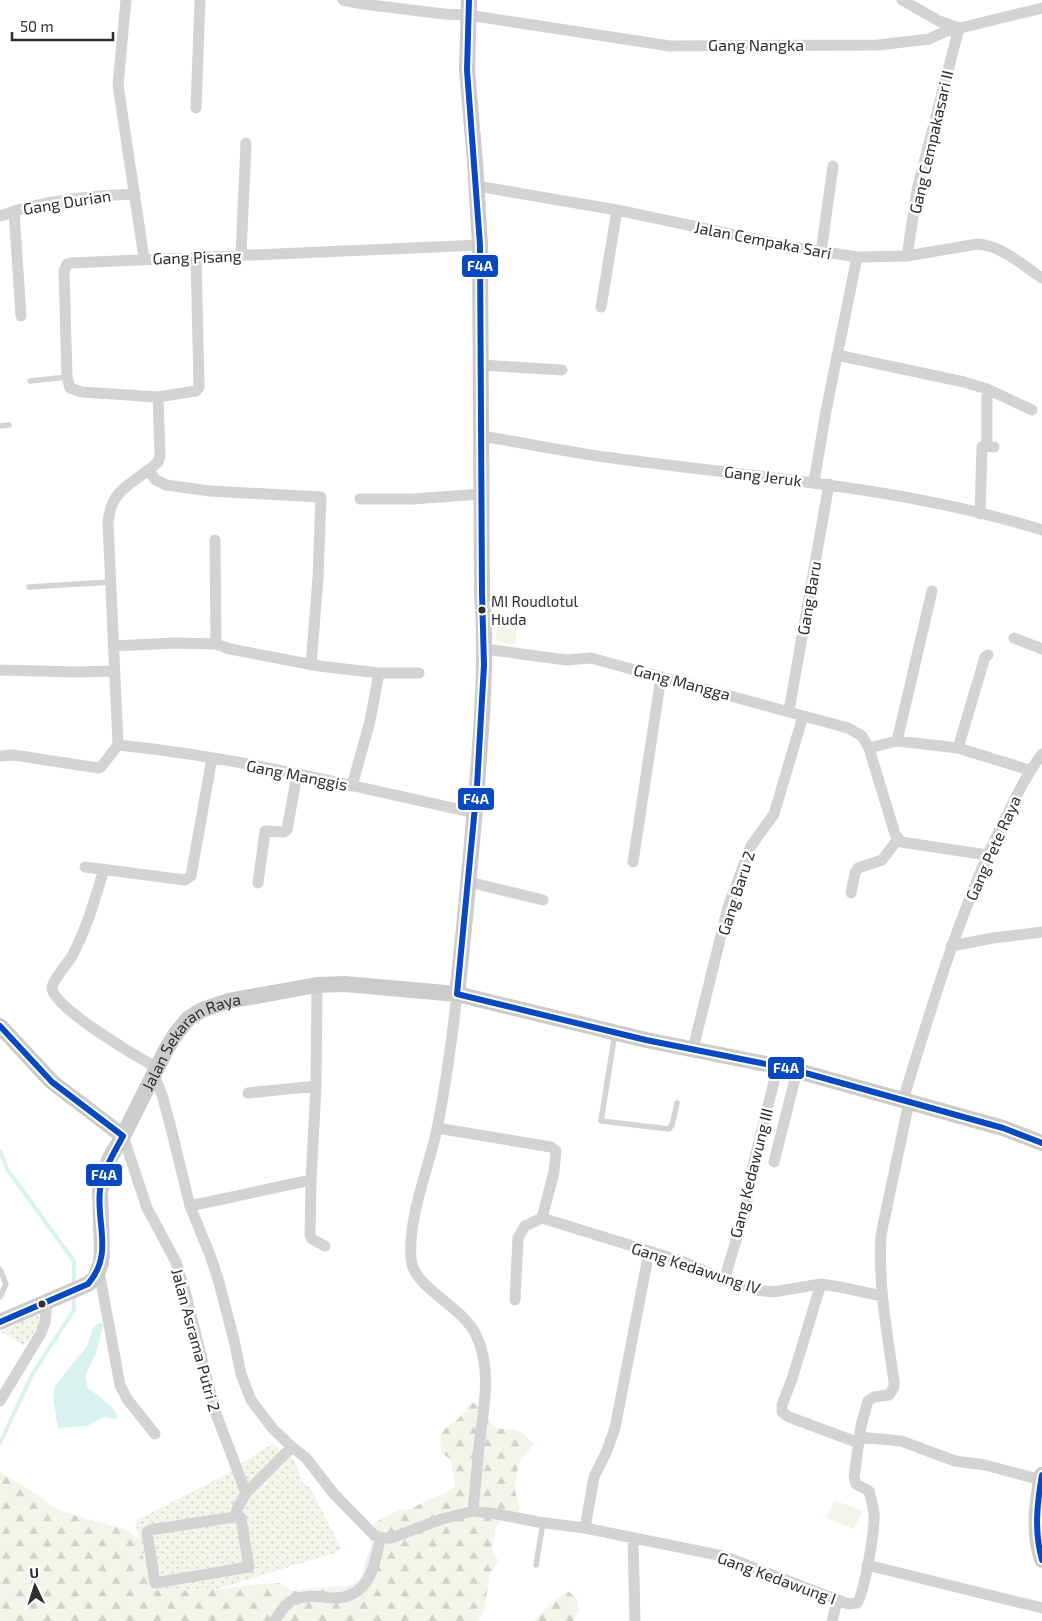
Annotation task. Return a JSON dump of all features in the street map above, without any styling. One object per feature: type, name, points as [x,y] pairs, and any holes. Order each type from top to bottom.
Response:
[{"type":"main road","points":[[457,994],[475,813],[483,713],[485,649],[482,593],[480,245],[467,70],[469,8]]},
{"type":"main road","name":"Jalan Sekaran Raya","points":[[99,1271],[102,1251],[100,1192],[103,1178],[110,1158],[124,1136],[177,1032],[189,1018],[202,1010],[228,1002],[317,985],[344,984],[457,994],[616,1032],[778,1066],[1003,1128],[1042,1143]]},
{"type":"main road","points":[[0,1026],[52,1082],[124,1136]]},
{"type":"main road","points":[[2,1318],[88,1284],[99,1271]]},
{"type":"main road","points":[[1041,1483],[1036,1515],[1042,1560]]},
{"type":"street","name":"Gang Pisang","points":[[126,0],[118,85],[136,194],[144,258],[480,245]]},
{"type":"street","points":[[196,108],[200,0]]},
{"type":"street","name":"Gang Nangka","points":[[344,0],[444,14],[469,8],[670,46],[878,45],[930,39],[944,32],[1042,8]]},
{"type":"street","points":[[902,0],[939,21],[959,28]]},
{"type":"street","name":"Gang Cempakasari II","points":[[907,256],[917,190],[959,28]]},
{"type":"street","points":[[242,255],[246,143]]},
{"type":"street","points":[[821,253],[832,166]]},
{"type":"street","name":"Jalan Cempaka Sari","points":[[477,186],[617,210],[821,253],[857,257],[907,256],[985,244],[995,247],[1042,278]]},
{"type":"street","name":"Gang Durian","points":[[0,216],[71,198],[136,194]]},
{"type":"street","points":[[601,307],[617,210]]},
{"type":"street","points":[[14,211],[21,316]]},
{"type":"street","points":[[144,258],[67,264],[64,271],[67,378],[70,388],[82,392],[158,397],[196,391],[199,387],[196,257]]},
{"type":"street","points":[[814,482],[826,410],[857,257]]},
{"type":"street","points":[[837,355],[964,382],[987,389],[1032,410]]},
{"type":"street","points":[[481,365],[562,370]]},
{"type":"street","points":[[980,514],[982,447],[990,446],[987,389]]},
{"type":"street","points":[[0,756],[14,755],[98,768],[101,767],[118,745],[110,582],[109,512],[112,502],[119,492],[158,462],[160,456],[158,397]]},
{"type":"street","name":"Gang Jeruk","points":[[482,436],[604,457],[830,484],[950,507],[1042,530]]},
{"type":"street","points":[[148,470],[156,480],[166,485],[210,491],[321,497],[318,578],[310,665]]},
{"type":"street","name":"Gang Baru","points":[[789,711],[830,484]]},
{"type":"street","points":[[360,499],[413,499],[481,494]]},
{"type":"street","points":[[215,540],[216,644]]},
{"type":"street","points":[[897,741],[932,591]]},
{"type":"street","points":[[1014,638],[1042,649]]},
{"type":"street","points":[[113,646],[174,643],[216,644],[230,649],[310,665],[379,673],[419,672]]},
{"type":"street","name":"Gang Mangga","points":[[485,649],[566,660],[591,658],[856,731],[862,736],[869,748],[898,839]]},
{"type":"street","points":[[958,748],[985,656],[988,655]]},
{"type":"street","points":[[0,670],[114,671]]},
{"type":"street","points":[[352,786],[370,721],[379,673]]},
{"type":"street","points":[[633,862],[661,677]]},
{"type":"street","name":"Gang Baru 2","points":[[693,1049],[728,907],[751,846],[774,814],[803,716]]},
{"type":"street","points":[[869,748],[897,741],[958,748],[1029,770]]},
{"type":"street","name":"Gang Manggis","points":[[118,745],[157,749],[297,774],[475,813]]},
{"type":"street","name":"Gang Pete Raya","points":[[885,1396],[889,1395],[892,1391],[894,1382],[882,1296],[881,1235],[906,1101],[951,946],[987,855],[1029,770],[1042,754]]},
{"type":"street","points":[[85,866],[185,880],[191,876],[212,758]]},
{"type":"street","points":[[258,883],[265,831],[284,832],[287,830],[297,774]]},
{"type":"street","points":[[851,893],[858,868],[882,860],[898,839],[901,842],[987,855]]},
{"type":"street","points":[[104,869],[81,940],[68,963],[53,983],[52,991],[56,997],[84,1022],[155,1072],[190,1206],[218,1279],[241,1374],[251,1400],[273,1429],[306,1458],[334,1494],[374,1535],[380,1538],[391,1538],[442,1519],[473,1511],[486,1378],[480,1346],[472,1326],[449,1303],[428,1288],[413,1270],[411,1260],[416,1212],[437,1128],[448,1066],[457,994]]},
{"type":"street","points":[[469,882],[543,900]]},
{"type":"street","points":[[951,946],[1042,932]]},
{"type":"street","points":[[317,985],[316,1086],[310,1235],[312,1239],[324,1246]]},
{"type":"street","name":"Gang Kedawung III","points":[[724,1280],[746,1208],[752,1170],[778,1066]]},
{"type":"street","points":[[774,1162],[797,1071]]},
{"type":"street","points":[[248,1093],[316,1086]]},
{"type":"street","points":[[437,1128],[551,1148],[556,1151],[554,1172],[542,1218],[525,1226],[518,1238],[515,1300]]},
{"type":"street","name":"Jalan Asrama Putri 2","points":[[124,1136],[147,1208],[176,1262],[186,1291],[215,1411],[246,1493]]},
{"type":"street","points":[[190,1206],[311,1180]]},
{"type":"street","name":"Gang Kedawung IV","points":[[542,1218],[684,1262],[724,1280],[756,1290],[773,1292],[821,1284],[882,1296]]},
{"type":"street","points":[[585,1528],[594,1477],[616,1428],[649,1252]]},
{"type":"street","points":[[99,1271],[120,1385],[127,1398],[155,1434]]},
{"type":"street","points":[[821,1284],[792,1379],[782,1405],[782,1412],[789,1417],[859,1440],[901,1441],[955,1461],[985,1465],[1041,1483]]},
{"type":"street","points":[[0,1401],[41,1334],[54,1298]]},
{"type":"street","name":"Gang Kedawung I","points":[[473,1511],[585,1528],[723,1556],[838,1601],[848,1604],[857,1602],[861,1598],[874,1515],[869,1491],[856,1484],[854,1479],[859,1440],[868,1401],[874,1397],[885,1396]]},
{"type":"street","points":[[235,1517],[237,1509],[246,1493],[292,1447]]},
{"type":"street","points":[[235,1517],[241,1518],[249,1567],[155,1583],[147,1534],[150,1530],[235,1517]]},
{"type":"street","points":[[275,1620],[284,1607],[296,1599],[310,1596],[343,1597],[365,1585],[373,1570],[380,1538]]},
{"type":"street","points":[[634,1538],[635,1621]]},
{"type":"street","points":[[867,1564],[1042,1608]]},
{"type":"street","points":[[832,1621],[838,1601]]},
{"type":"lane","points":[[30,380],[67,378]]},
{"type":"lane","points":[[0,426],[9,425]]},
{"type":"lane","points":[[29,587],[110,582]]},
{"type":"lane","points":[[616,1032],[601,1122],[669,1129],[672,1125],[677,1103]]},
{"type":"lane","points":[[0,1269],[6,1284],[0,1297]]},
{"type":"lane","points":[[536,1566],[544,1523]]},
{"type":"green space","points":[[500,613],[519,616],[515,644],[495,641]]},
{"type":"green space","points":[[37,1313],[41,1322],[25,1346],[1,1332]]},
{"type":"green space","points":[[472,1402],[478,1406],[493,1425],[521,1432],[533,1443],[518,1466],[515,1490],[519,1504],[519,1513],[506,1517],[496,1526],[492,1550],[499,1562],[490,1573],[484,1610],[479,1621],[0,1621],[0,1472],[35,1493],[55,1508],[127,1530],[139,1540],[150,1590],[217,1589],[273,1583],[280,1583],[290,1590],[296,1591],[316,1587],[349,1586],[360,1579],[371,1546],[369,1534],[374,1523],[397,1511],[409,1509],[445,1493],[455,1486],[451,1460],[441,1452],[441,1436],[443,1431],[465,1412]]},
{"type":"green space","points":[[272,1444],[294,1459],[302,1482],[310,1488],[341,1548],[338,1552],[217,1589],[150,1590],[135,1521],[219,1478]]},
{"type":"green space","points":[[834,1500],[862,1511],[854,1529],[827,1518]]},
{"type":"green space","points":[[568,1591],[577,1599],[579,1610],[573,1621],[533,1621],[557,1598]]},
{"type":"water","points":[[102,1323],[103,1326],[96,1353],[85,1376],[88,1389],[105,1401],[118,1416],[116,1419],[104,1417],[87,1426],[58,1428],[53,1398],[55,1386],[87,1346],[93,1328]]},
{"type":"waterway","points":[[0,1151],[7,1169],[74,1261],[74,1285]]},
{"type":"waterway","points":[[0,1443],[33,1373],[74,1310],[74,1295]]},
{"type":"transit line","name":"F4A","points":[[469,0],[467,70],[480,245],[484,665],[477,786],[457,994],[646,1040],[791,1069],[1003,1128],[1042,1143]]},
{"type":"transit line","name":"F4A","points":[[0,1026],[52,1082],[123,1136],[101,1183],[99,1203],[102,1250],[96,1273],[88,1284],[0,1322]]},
{"type":"transit line","name":"F4A","points":[[1042,1475],[1037,1518],[1039,1549],[1042,1560]]},
{"type":"place","name":"MI Roudlotul Huda","points":[[482,610]]}]
